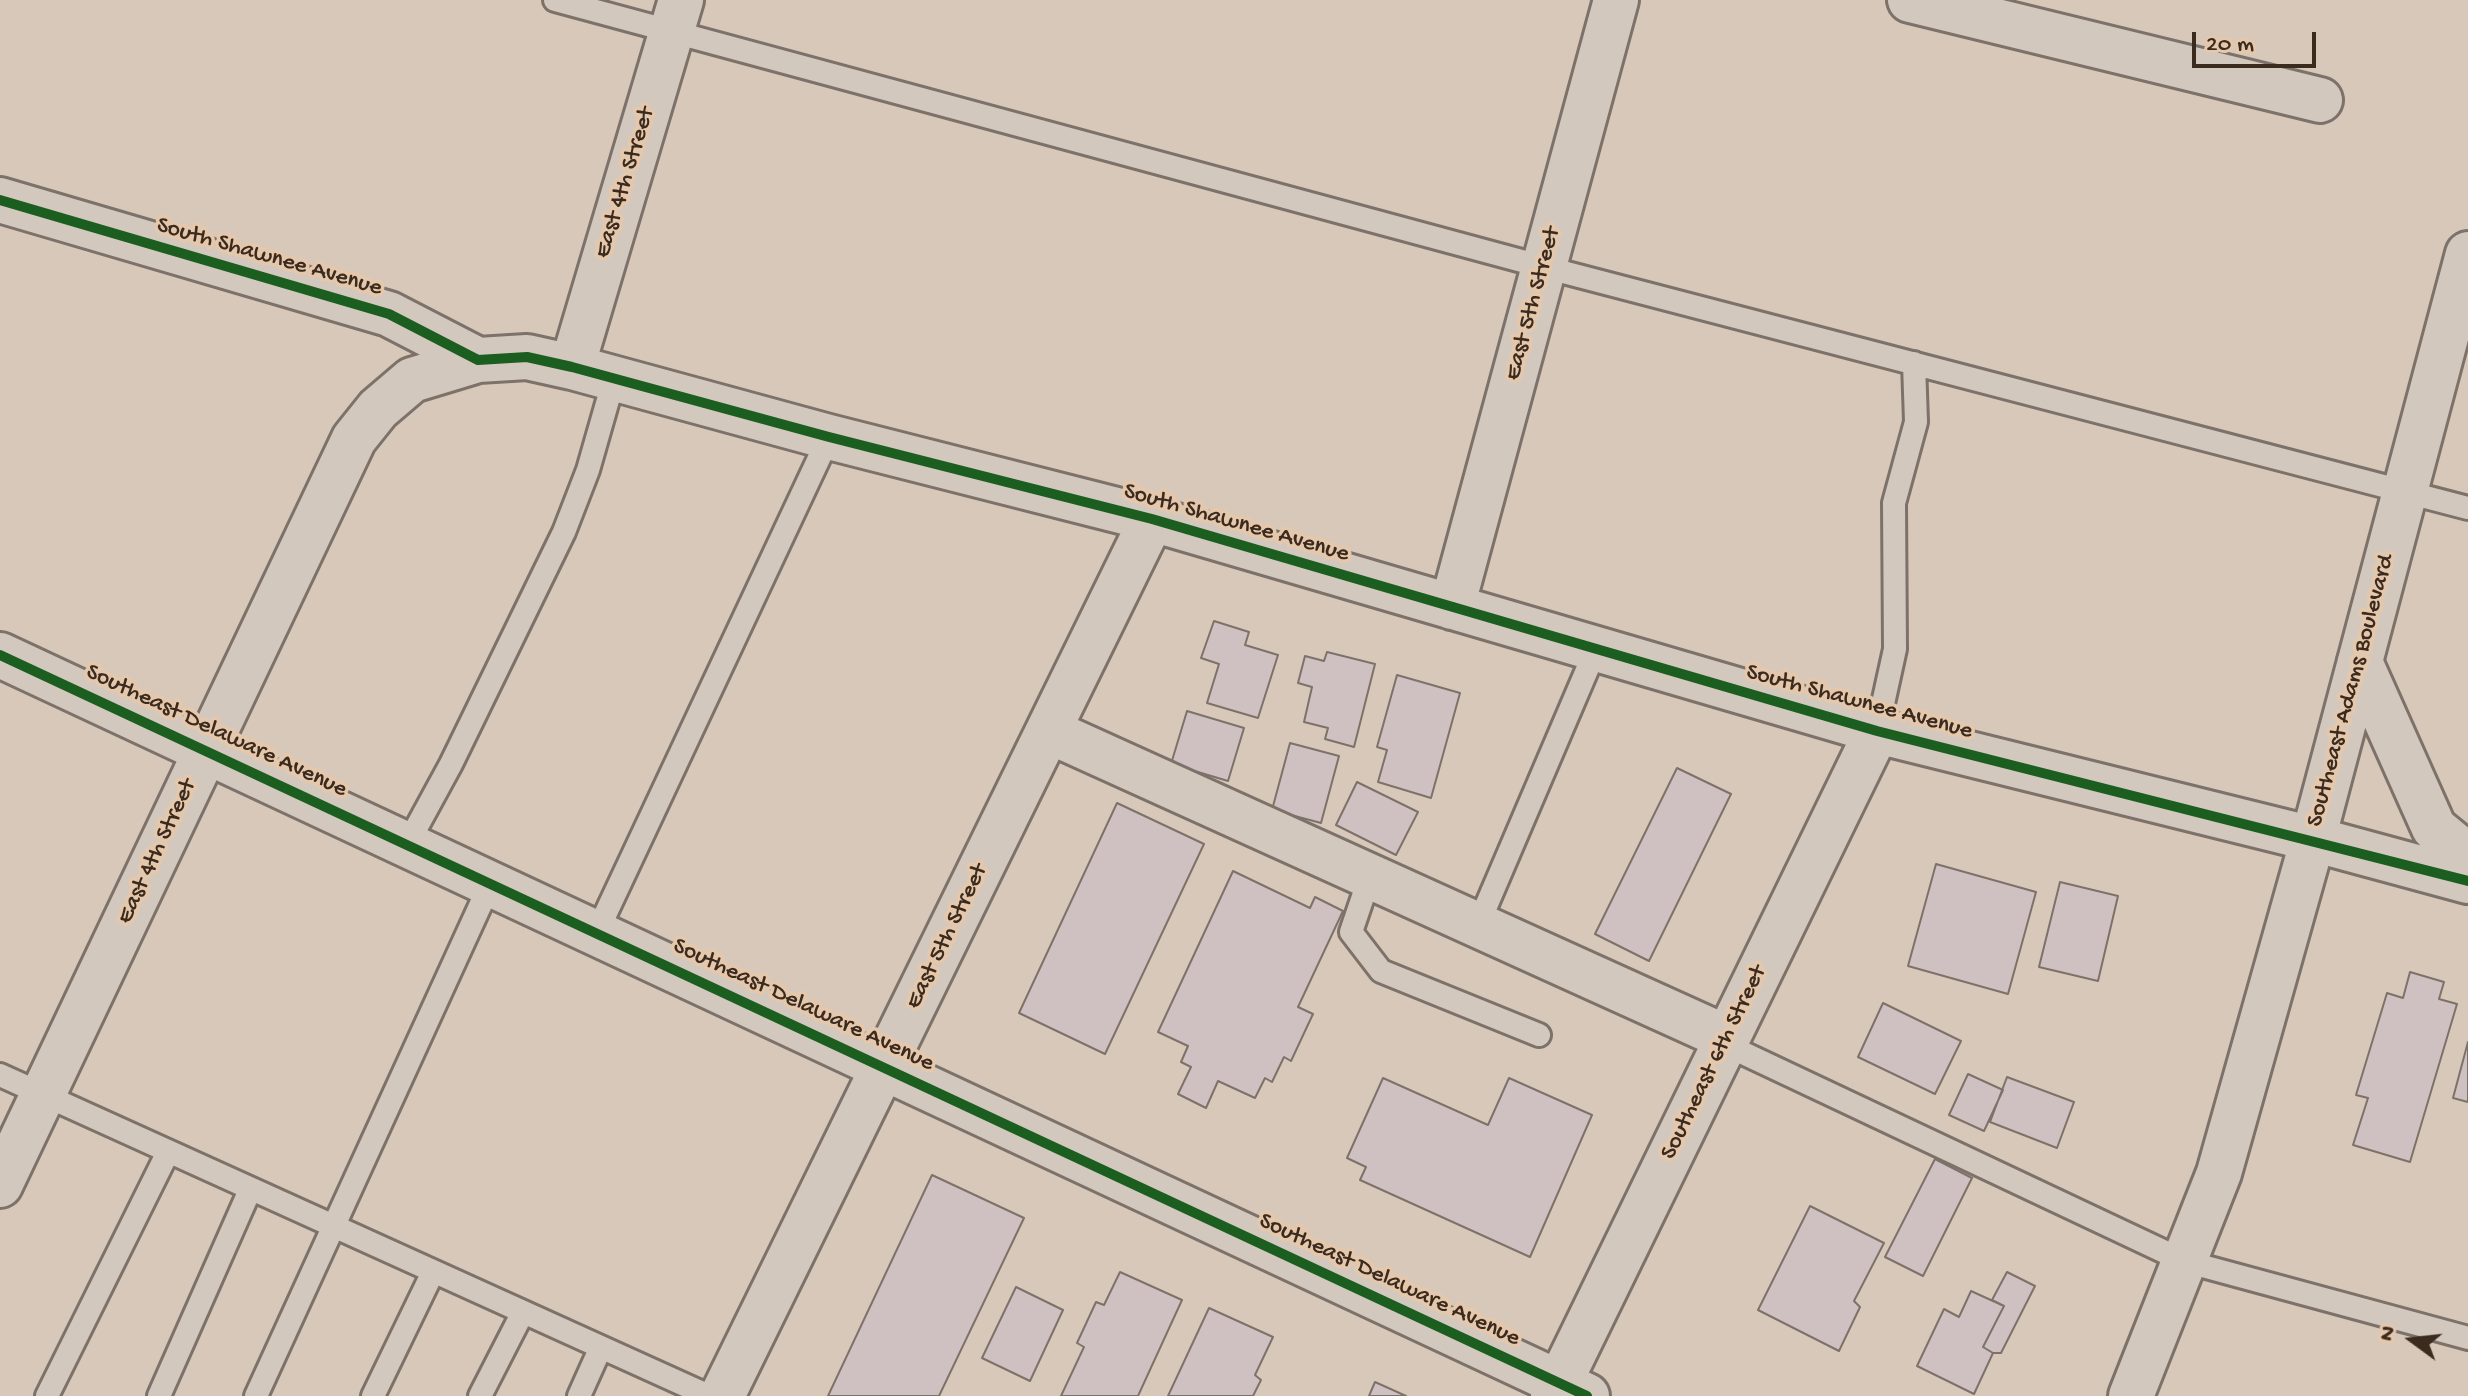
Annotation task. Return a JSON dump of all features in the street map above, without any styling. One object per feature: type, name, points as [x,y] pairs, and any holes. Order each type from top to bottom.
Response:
[{"type":"street","name":"East 5th Street","points":[[1452,607],[1616,0]]},
{"type":"street","points":[[1910,0],[2320,100]]},
{"type":"street","name":"East 4th Street","points":[[572,367],[676,15]]},
{"type":"street","name":"South Shawnee Avenue","points":[[0,200],[389,314],[478,360],[527,357],[572,367],[829,437],[1152,519],[1877,731],[2313,839],[2468,881]]},
{"type":"street","name":"Southeast Adams Boulevard","points":[[2131,1396],[2219,1173],[2313,839],[2468,254]]},
{"type":"street","name":"East 4th Street","points":[[0,1185],[354,439],[378,409],[412,380],[478,360]]},
{"type":"street","name":"East 5th Street","points":[[722,1396],[1152,519]]},
{"type":"street","name":"Southeast Delaware Avenue","points":[[0,655],[885,1067],[1566,1392]]},
{"type":"street","points":[[2360,662],[2434,828],[2468,856]]},
{"type":"street","points":[[1049,731],[1478,925],[1725,1041]]},
{"type":"street","name":"Southeast 6th Street","points":[[1566,1392],[1725,1041],[1877,731]]},
{"type":"lane","points":[[555,0],[676,15],[1544,267],[2468,508]]},
{"type":"lane","points":[[1877,731],[1895,649],[1894,503],[1916,422],[1914,363]]},
{"type":"lane","points":[[408,843],[451,764],[564,532],[588,470],[614,379]]},
{"type":"lane","points":[[597,932],[829,437]]},
{"type":"lane","points":[[1478,925],[1596,649]]},
{"type":"lane","points":[[1370,876],[1351,932],[1381,971],[1539,1035]]},
{"type":"lane","points":[[256,1396],[491,882]]},
{"type":"lane","points":[[1725,1041],[2184,1261],[2468,1338]]},
{"type":"lane","points":[[0,1075],[709,1396]]},
{"type":"lane","points":[[47,1396],[168,1152]]},
{"type":"lane","points":[[159,1396],[250,1190]]},
{"type":"lane","points":[[373,1396],[433,1272]]},
{"type":"lane","points":[[480,1396],[523,1312]]},
{"type":"lane","points":[[579,1396],[601,1347]]},
{"type":"building","points":[[1214,621],[1249,632],[1245,645],[1278,655],[1258,718],[1207,703],[1219,664],[1201,658]]},
{"type":"building","points":[[1327,652],[1375,664],[1354,747],[1325,739],[1328,728],[1304,722],[1312,687],[1298,683],[1305,656],[1324,661]]},
{"type":"building","points":[[1397,675],[1460,693],[1431,798],[1378,782],[1387,750],[1377,747]]},
{"type":"building","points":[[1187,711],[1244,728],[1228,781],[1171,764]]},
{"type":"building","points":[[1290,743],[1339,756],[1321,823],[1272,810]]},
{"type":"building","points":[[1677,768],[1731,794],[1649,961],[1595,934]]},
{"type":"building","points":[[1357,782],[1418,812],[1396,855],[1336,825]]},
{"type":"building","points":[[1117,803],[1204,844],[1105,1054],[1019,1013]]},
{"type":"building","points":[[1936,864],[2036,892],[2008,994],[1908,966]]},
{"type":"building","points":[[1233,871],[1310,908],[1315,897],[1343,911],[1298,1007],[1313,1014],[1291,1061],[1284,1057],[1272,1082],[1265,1078],[1255,1098],[1218,1081],[1206,1108],[1178,1094],[1191,1067],[1181,1062],[1188,1046],[1158,1032]]},
{"type":"building","points":[[2060,882],[2118,896],[2098,981],[2039,967]]},
{"type":"building","points":[[2410,972],[2444,982],[2439,999],[2457,1004],[2410,1162],[2353,1145],[2368,1098],[2356,1095],[2387,993],[2403,998]]},
{"type":"building","points":[[1883,1003],[1961,1041],[1935,1094],[1858,1057]]},
{"type":"building","points":[[2468,1042],[2468,1102],[2453,1098]]},
{"type":"building","points":[[1968,1074],[2003,1090],[1984,1131],[1949,1115]]},
{"type":"building","points":[[2007,1077],[2074,1102],[2057,1148],[1990,1122]]},
{"type":"building","points":[[1383,1078],[1488,1125],[1509,1078],[1592,1115],[1530,1257],[1360,1180],[1366,1167],[1347,1158]]},
{"type":"building","points":[[1935,1159],[1972,1178],[1923,1276],[1885,1257]]},
{"type":"building","points":[[932,1175],[1024,1218],[939,1396],[828,1396]]},
{"type":"building","points":[[1810,1206],[1884,1243],[1854,1301],[1860,1307],[1839,1351],[1758,1310]]},
{"type":"building","points":[[1120,1272],[1182,1300],[1138,1396],[1061,1396],[1084,1347],[1077,1343],[1096,1302],[1104,1305]]},
{"type":"building","points":[[2007,1272],[2035,1286],[2001,1353],[1993,1353],[1983,1347],[2004,1306],[1992,1300]]},
{"type":"building","points":[[1016,1287],[1063,1310],[1030,1381],[982,1358]]},
{"type":"building","points":[[1971,1291],[2004,1306],[1983,1347],[1993,1353],[1974,1394],[1917,1366],[1944,1309],[1959,1317]]},
{"type":"building","points":[[1209,1308],[1273,1337],[1255,1375],[1261,1380],[1253,1396],[1168,1396]]},
{"type":"building","points":[[1375,1382],[1406,1396],[1369,1396]]},
{"type":"cycle path","points":[[0,200],[389,314],[478,360],[527,357],[572,367],[829,437],[1152,519],[1877,731],[2468,881]]},
{"type":"cycle path","points":[[0,655],[1587,1396]]}]
